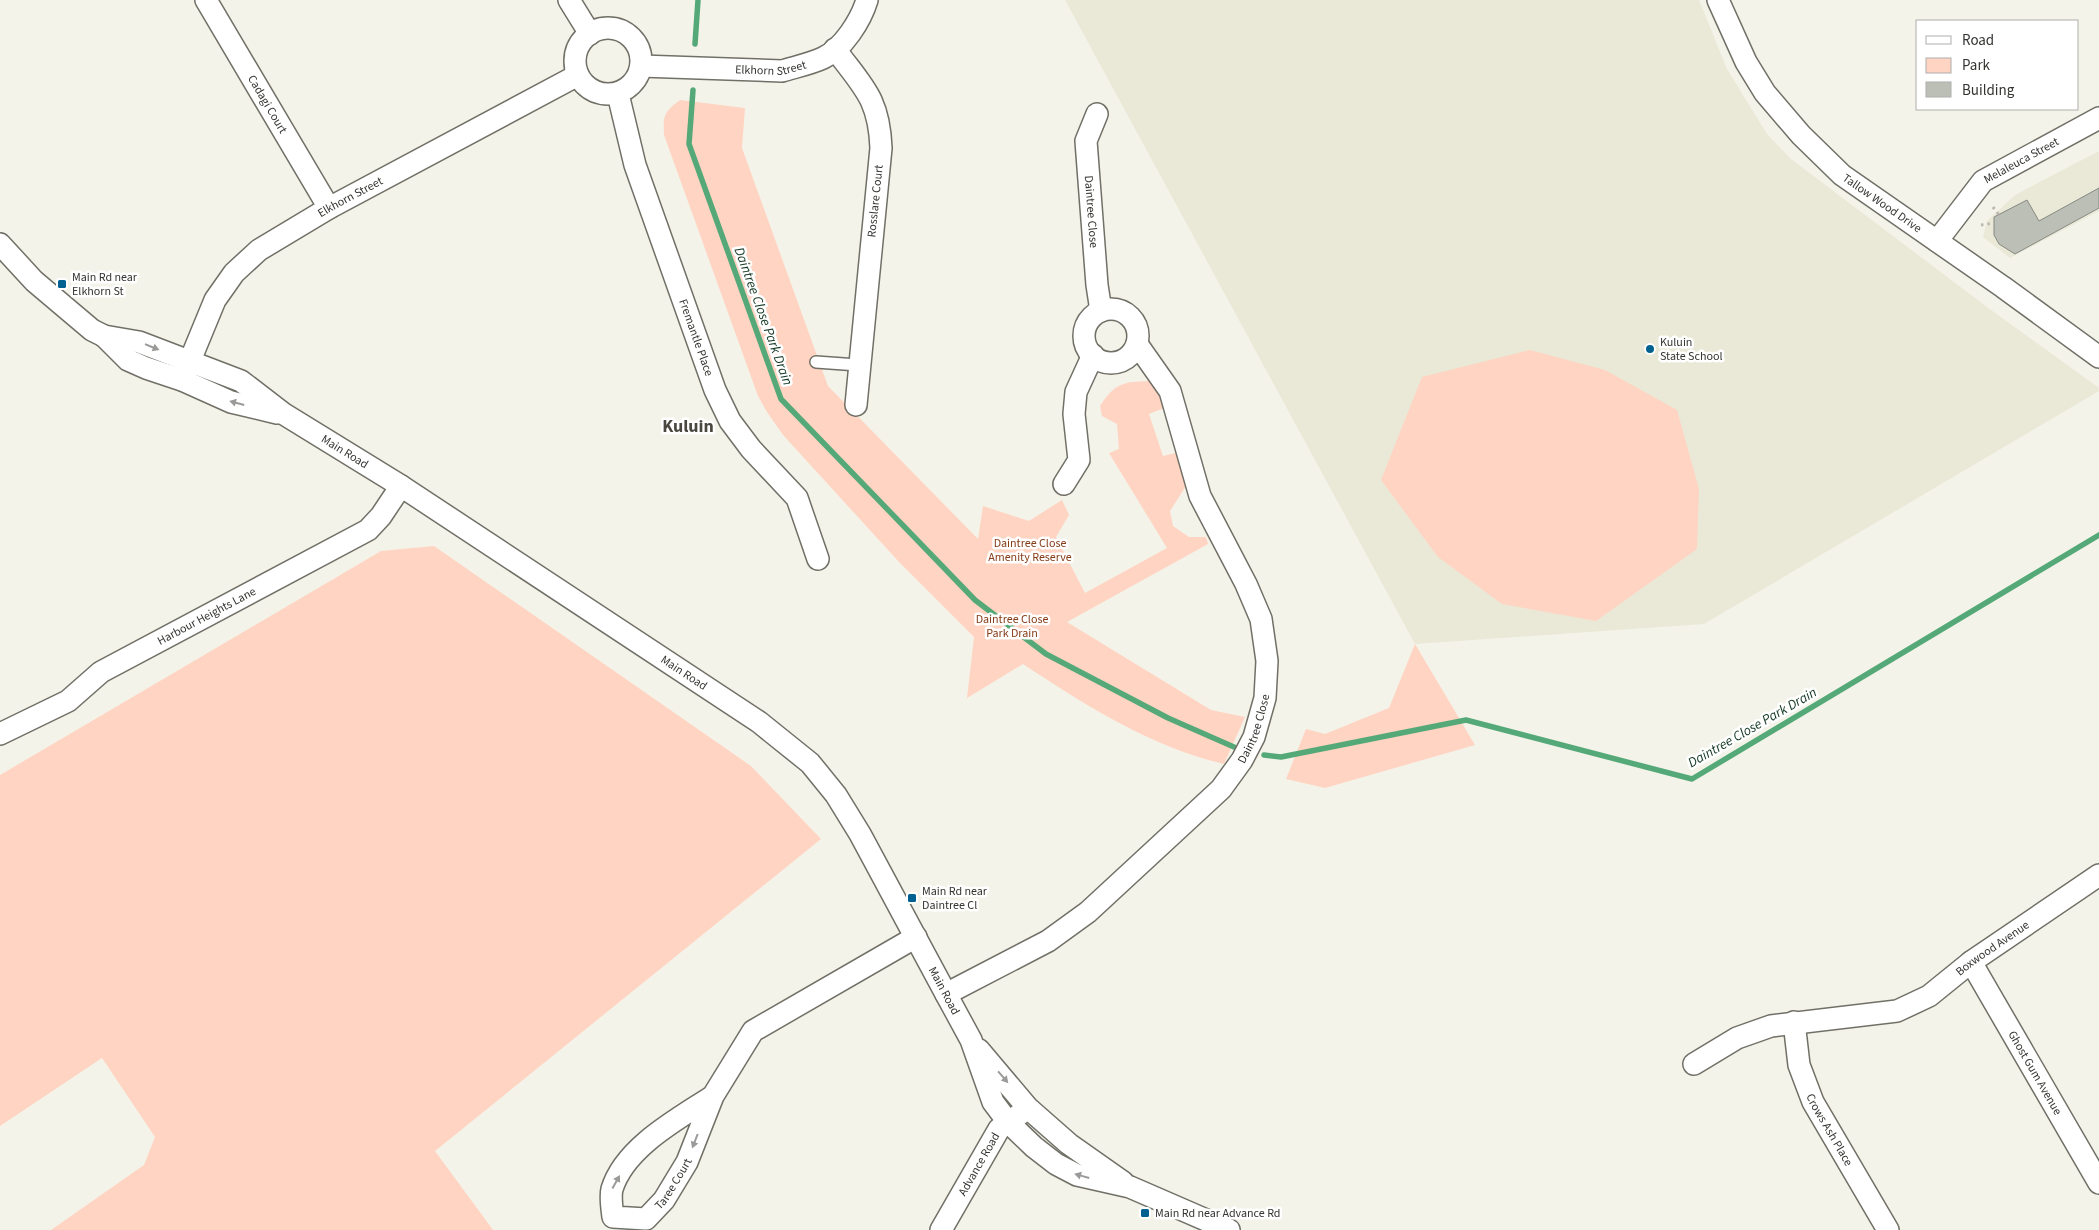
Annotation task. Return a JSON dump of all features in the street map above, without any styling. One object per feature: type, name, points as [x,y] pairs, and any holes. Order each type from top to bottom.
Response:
[{"type":"street","name":"Cadagi Court","points":[[206,0],[329,208]]},
{"type":"street","points":[[569,0],[590,34]]},
{"type":"street","name":"Elkhorn Street","points":[[641,66],[782,71],[825,57],[835,49],[862,18],[867,0]]},
{"type":"street","name":"Tallow Wood Drive","points":[[1718,0],[1746,62],[1765,93],[1801,135],[1842,175],[2099,357]]},
{"type":"street","points":[[614,28],[630,36],[639,49],[641,66],[631,86],[618,94],[610,95],[594,92],[582,82],[578,75],[575,60],[576,52],[584,39],[590,34],[597,30],[614,28]]},
{"type":"street","name":"Rosslare Court","points":[[835,49],[866,89],[874,104],[880,128],[881,148],[858,365],[856,405]]},
{"type":"street","name":"Elkhorn Street","points":[[182,380],[215,300],[234,273],[259,250],[329,208],[578,75]]},
{"type":"street","name":"Fremantle Place","points":[[618,94],[635,165],[715,390],[730,421],[751,449],[797,498],[818,559]]},
{"type":"street","name":"Daintree Close","points":[[1097,114],[1086,141],[1097,285],[1101,311]]},
{"type":"street","name":"Melaleuca Street","points":[[1937,242],[1984,181],[2099,118]]},
{"type":"street","name":"Main Road","points":[[0,244],[34,281],[92,330],[104,336],[139,342],[241,381],[284,414],[401,486],[759,722],[810,764],[836,795],[860,834],[971,1040],[993,1102],[1008,1122],[1034,1147],[1056,1164],[1077,1175],[1130,1187],[1229,1230]]},
{"type":"street","points":[[1118,310],[1133,319],[1137,327],[1137,344],[1126,358],[1118,362],[1109,362],[1093,355],[1088,348],[1085,330],[1094,315],[1101,311],[1118,310]]},
{"type":"street","name":"Main Road","points":[[104,336],[128,360],[182,380],[232,402],[284,414]]},
{"type":"street","name":"Daintree Close","points":[[946,994],[1048,941],[1088,912],[1221,789],[1242,760],[1254,738],[1265,698],[1267,661],[1261,618],[1246,584],[1200,496],[1170,391],[1137,344]]},
{"type":"street","points":[[1064,484],[1079,460],[1074,414],[1076,392],[1093,355]]},
{"type":"street","name":"Harbour Heights Lane","points":[[0,734],[68,701],[101,672],[368,530],[381,516],[401,486]]},
{"type":"street","name":"Boxwood Avenue","points":[[1794,1022],[1897,1011],[1930,996],[1971,962],[2099,875]]},
{"type":"street","name":"Taree Court","points":[[713,1096],[659,1131],[629,1160],[611,1190],[612,1217],[646,1219],[664,1200],[688,1162],[713,1096],[753,1031],[916,937]]},
{"type":"street","name":"Ghost Gum Avenue","points":[[1971,962],[2099,1183]]},
{"type":"street","points":[[1694,1064],[1753,1031],[1794,1022]]},
{"type":"street","name":"Crows Ash Place","points":[[1794,1022],[1799,1065],[1813,1102],[1888,1230]]},
{"type":"street","name":"Main Road","points":[[971,1040],[1028,1108],[1069,1144],[1130,1187]]},
{"type":"street","name":"Advance Road","points":[[941,1230],[999,1129],[1028,1108]]},
{"type":"lane","points":[[816,362],[858,365]]},
{"type":"path","points":[[1993,207],[1999,215]]},
{"type":"path","points":[[1981,225],[1994,223]]},
{"type":"shaded area","name":"Kuluin State School","points":[[1065,0],[1699,0],[1727,69],[1767,134],[1791,159],[1991,310],[2099,388],[2099,391],[1704,624],[1415,644]]},
{"type":"shaded area","points":[[2099,151],[2099,211],[2010,258],[1983,237],[1987,221],[2015,195]]},
{"type":"green space","name":"Daintree Close Park Drain","points":[[680,100],[745,108],[742,148],[828,386],[978,539],[983,506],[1029,521],[1062,500],[1069,515],[1056,537],[1085,593],[1167,548],[1109,453],[1119,449],[1117,424],[1102,416],[1100,406],[1115,388],[1126,383],[1149,381],[1165,394],[1167,407],[1149,414],[1163,456],[1180,452],[1188,483],[1170,511],[1173,526],[1189,537],[1206,537],[1208,544],[1067,622],[1211,710],[1245,717],[1224,764],[1197,757],[1145,736],[1070,695],[1023,664],[967,698],[974,637],[899,562],[783,435],[758,396],[664,135],[664,118],[668,111]]},
{"type":"green space","points":[[1530,350],[1605,370],[1677,410],[1699,489],[1697,549],[1596,621],[1502,604],[1438,557],[1381,480],[1422,377]]},
{"type":"green space","points":[[434,546],[751,766],[821,839],[435,1151],[493,1230],[51,1230],[144,1165],[155,1137],[102,1058],[0,1126],[0,775],[381,551]]},
{"type":"green space","points":[[1415,644],[1475,745],[1325,788],[1286,779],[1306,729],[1325,734],[1389,708]]},
{"type":"building","points":[[2099,188],[2099,208],[2015,254],[1999,244],[1994,235],[1994,217],[2027,200],[2039,221]]},
{"type":"waterway","points":[[695,44],[698,0]]},
{"type":"waterway","name":"Daintree Close Park Drain","points":[[693,90],[689,144],[781,399],[975,600],[1046,654],[1168,718],[1234,747]]},
{"type":"waterway","name":"Daintree Close Park Drain","points":[[1264,755],[1281,757],[1466,720],[1692,779],[2099,535]]},
{"type":"place","name":"Main Rd near Elkhorn St","points":[[62,284]]},
{"type":"place","name":"Kuluin State School","points":[[1650,349]]},
{"type":"place","name":"Main Rd near Daintree Cl","points":[[912,898]]},
{"type":"place","name":"Main Rd near Advance Rd","points":[[1145,1213]]},
{"type":"district","name":"Kuluin","points":[[688,426]]},
{"type":"park label","name":"Daintree Close Amenity Reserve","points":[[1030,550]]}]
